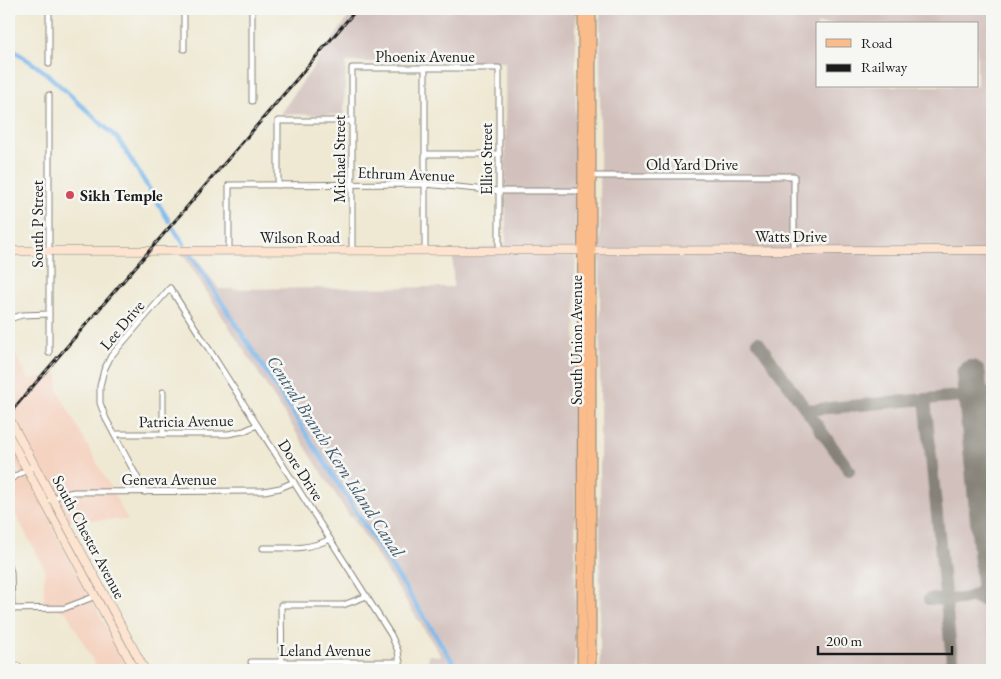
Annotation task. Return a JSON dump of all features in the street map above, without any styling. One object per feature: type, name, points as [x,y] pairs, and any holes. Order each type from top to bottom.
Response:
[{"type":"main road","name":"South Union Avenue","points":[[585,9],[587,36],[583,191],[587,250]]},
{"type":"main road","name":"South Union Avenue","points":[[582,670],[586,651],[590,583],[587,250],[591,176],[591,83],[587,77],[586,43],[591,9]]},
{"type":"main road","name":"South Union Avenue","points":[[587,388],[582,479],[582,537],[586,651],[591,670]]},
{"type":"main road","points":[[582,479],[587,483],[586,515],[590,519]]},
{"type":"main road","points":[[582,537],[586,548],[587,576],[590,583]]},
{"type":"street","points":[[49,9],[49,64]]},
{"type":"street","points":[[184,9],[184,49]]},
{"type":"street","points":[[252,9],[252,101]]},
{"type":"street","name":"Phoenix Avenue","points":[[352,68],[499,68]]},
{"type":"street","name":"Michael Street","points":[[352,68],[352,250]]},
{"type":"street","points":[[425,68],[425,250]]},
{"type":"street","name":"Elliot Street","points":[[499,68],[499,250]]},
{"type":"street","name":"South P Street","points":[[49,95],[49,353]]},
{"type":"street","points":[[278,184],[278,121],[352,121]]},
{"type":"street","points":[[425,154],[499,154]]},
{"type":"street","name":"Old Yard Drive","points":[[591,176],[794,176],[794,250]]},
{"type":"street","name":"Ethrum Avenue","points":[[229,250],[229,185],[425,184],[499,191],[583,191]]},
{"type":"street","name":"Wilson Road","points":[[9,251],[587,250]]},
{"type":"street","name":"Watts Drive","points":[[587,250],[992,250]]},
{"type":"street","name":"Dore Drive","points":[[170,288],[391,635],[401,670]]},
{"type":"street","name":"Lee Drive","points":[[144,492],[106,419],[100,403],[100,386],[104,370],[111,356],[170,288]]},
{"type":"street","points":[[9,319],[22,315],[49,314]]},
{"type":"street","points":[[163,392],[163,434]]},
{"type":"street","name":"South Chester Avenue","points":[[9,418],[31,467],[145,670]]},
{"type":"street","name":"Patricia Avenue","points":[[114,434],[228,434],[244,431],[257,425]]},
{"type":"street","name":"South Chester Avenue","points":[[9,436],[31,467]]},
{"type":"street","points":[[9,480],[31,467]]},
{"type":"street","name":"Geneva Avenue","points":[[49,500],[74,492],[264,491],[280,488],[294,482]]},
{"type":"street","name":"South Chester Avenue","points":[[49,500],[96,596],[136,670]]},
{"type":"street","points":[[263,548],[306,548],[330,539]]},
{"type":"street","points":[[9,566],[11,572],[10,610],[66,608],[96,596]]},
{"type":"street","points":[[282,670],[281,605],[343,604],[366,596]]},
{"type":"street","name":"Leland Avenue","points":[[251,662],[400,662]]},
{"type":"street","points":[[346,662],[346,670]]},
{"type":"street","points":[[9,666],[18,668]]},
{"type":"shaded area","points":[[354,9],[576,9],[575,670],[428,670],[428,655],[441,656],[353,518],[365,518],[352,500],[362,517],[350,517],[180,250],[192,251],[219,289],[453,287],[453,254],[506,244],[505,62],[346,62],[344,115],[280,114]]},
{"type":"shaded area","points":[[600,9],[992,9],[992,670],[600,670]]},
{"type":"shaded area","points":[[9,343],[29,379],[58,374],[58,391],[128,520],[74,520],[51,524],[129,670],[98,670],[67,613],[44,603],[44,567],[9,503],[9,487],[18,480],[20,472],[9,450]]},
{"type":"waterway","name":"Central Branch Kern Island Canal","points":[[9,47],[45,72],[118,139],[169,221]]},
{"type":"waterway","name":"Central Branch Kern Island Canal","points":[[173,228],[184,244]]},
{"type":"waterway","name":"Central Branch Kern Island Canal","points":[[192,256],[458,670]]},
{"type":"taxiway","points":[[758,342],[849,470]]},
{"type":"taxiway","points":[[807,410],[992,393]]},
{"type":"taxiway","points":[[925,399],[953,670]]},
{"type":"taxiway","points":[[929,599],[942,600],[970,597],[981,590],[991,576]]},
{"type":"taxiway","points":[[971,597],[985,601],[992,610]]},
{"type":"runway","points":[[971,375],[992,593]]},
{"type":"railway","points":[[9,414],[357,9]]},
{"type":"place","name":"Sikh Temple","points":[[70,195]]}]
